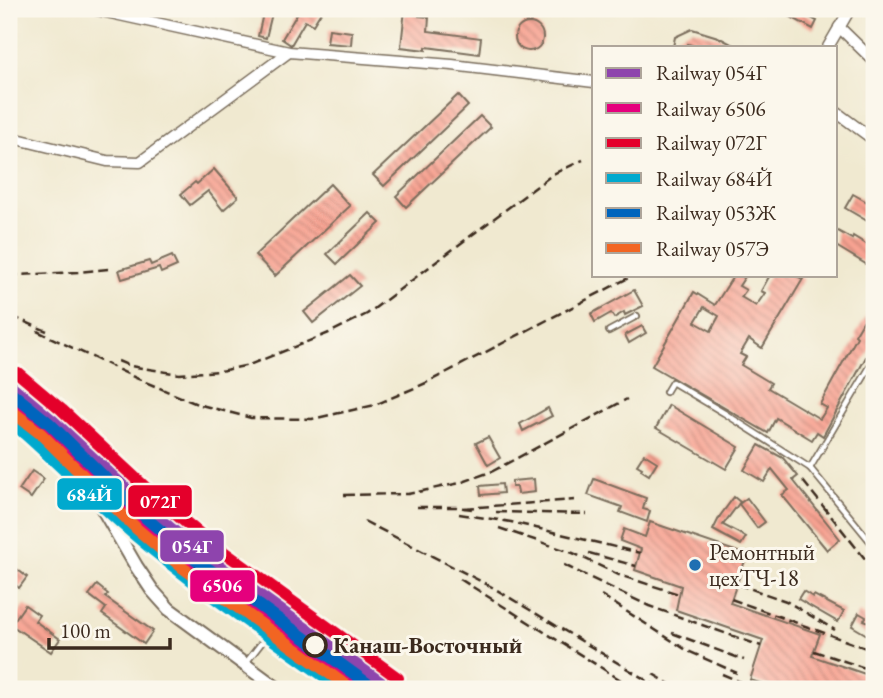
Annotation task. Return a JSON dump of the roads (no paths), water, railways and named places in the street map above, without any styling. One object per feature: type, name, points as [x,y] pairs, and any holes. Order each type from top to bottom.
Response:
[{"type":"street","points":[[92,9],[289,52],[452,65],[592,82]]},
{"type":"street","points":[[829,46],[850,9]]},
{"type":"street","points":[[839,27],[874,61]]},
{"type":"street","points":[[9,137],[107,161],[140,162],[289,52]]},
{"type":"street","points":[[838,113],[874,140]]},
{"type":"street","points":[[9,421],[48,449],[89,490],[141,574],[169,609],[278,689]]},
{"type":"lane","points":[[609,331],[637,316]]},
{"type":"lane","points":[[810,468],[874,360]]},
{"type":"lane","points":[[666,392],[672,382],[810,468],[874,546]]},
{"type":"lane","points":[[245,665],[266,637]]},
{"type":"railway","points":[[118,361],[130,366],[179,374],[220,371],[249,365],[329,333],[367,314],[553,174],[583,160]]},
{"type":"railway","points":[[9,272],[16,275],[109,269]]},
{"type":"railway","points":[[37,331],[197,404],[251,418],[312,419],[375,405],[426,383],[632,276]]},
{"type":"railway","points":[[11,316],[47,331]]},
{"type":"railway","points":[[344,495],[408,494],[460,483],[493,471],[627,399]]},
{"type":"railway","points":[[803,481],[874,570]]},
{"type":"railway","points":[[464,508],[575,500]]},
{"type":"railway","points":[[417,507],[472,509]]},
{"type":"railway","points":[[496,512],[587,514]]},
{"type":"railway","points":[[459,514],[511,522],[640,553]]},
{"type":"railway","points":[[364,521],[492,587],[661,689]]},
{"type":"railway","points":[[499,528],[573,553],[619,575],[679,594]]},
{"type":"railway","points":[[589,553],[636,566]]},
{"type":"railway","points":[[564,565],[649,606],[761,646]]},
{"type":"railway","points":[[460,579],[635,689]]},
{"type":"railway","points":[[737,584],[786,601],[835,630]]},
{"type":"railway","points":[[601,595],[688,651],[737,673]]},
{"type":"railway","points":[[731,599],[874,651]]},
{"type":"railway","points":[[672,633],[744,660]]},
{"type":"railway","points":[[814,651],[874,671]]},
{"type":"railway","points":[[653,674],[678,689]]},
{"type":"railway","points":[[722,674],[757,689]]},
{"type":"rail line","name":"072Г","points":[[18,373],[206,539],[398,678]]},
{"type":"rail line","name":"054Г","points":[[9,384],[197,550],[390,689]]},
{"type":"rail line","name":"053Ж","points":[[9,391],[50,424],[147,519],[192,557],[375,689]]},
{"type":"rail line","name":"6506","points":[[9,402],[142,523],[188,561],[366,689]]},
{"type":"rail line","name":"057Э","points":[[9,409],[41,434],[137,529],[183,568],[351,689]]},
{"type":"rail line","name":"684Й","points":[[9,420],[161,556],[342,689]]},
{"type":"place","name":"Ремонтный цехТЧ-18","points":[[695,565]]},
{"type":"place","name":"Канаш-Восточный","points":[[315,645]]}]
